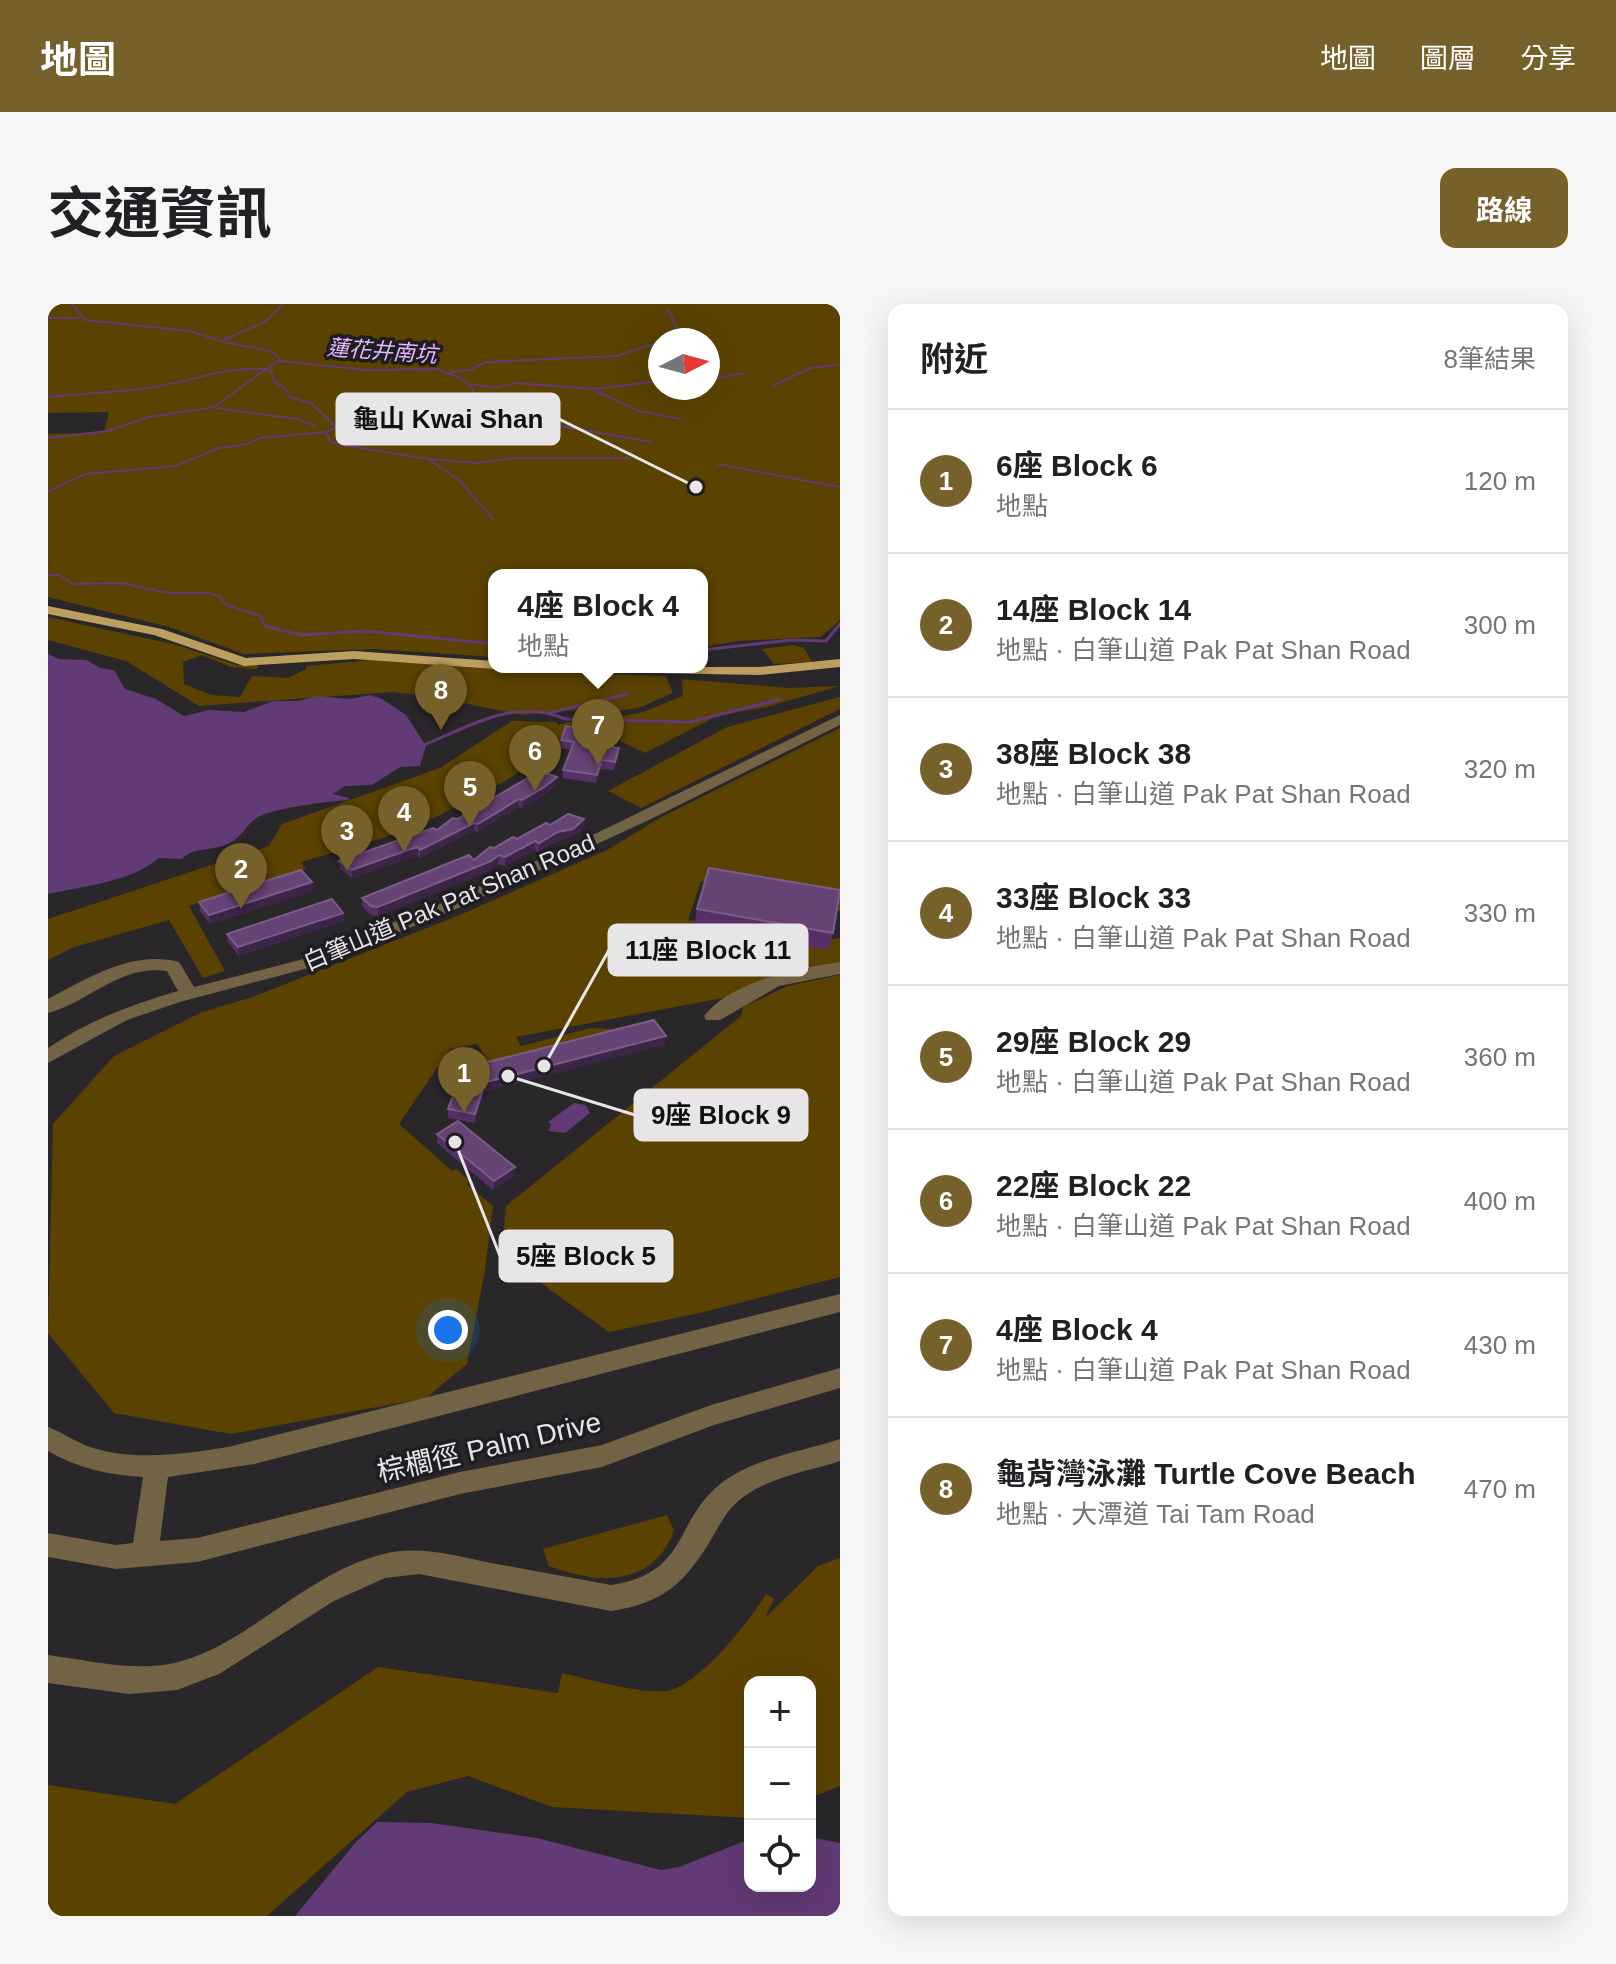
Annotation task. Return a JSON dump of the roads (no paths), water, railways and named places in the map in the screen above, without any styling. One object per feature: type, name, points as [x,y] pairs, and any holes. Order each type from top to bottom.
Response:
[{"type":"main road","points":[[48,610],[168,635],[244,662],[354,655],[488,665]]},
{"type":"main road","points":[[708,670],[768,671],[840,663]]},
{"type":"main road","points":[[690,673],[767,679],[840,673]]},
{"type":"street","name":"白筆山道 Pak Pat Shan Road","points":[[48,1057],[110,1021],[188,993],[325,956],[596,842],[840,719]]},
{"type":"street","points":[[48,1007],[107,978],[153,963],[173,966],[188,993]]},
{"type":"street","points":[[713,1016],[746,993],[774,980],[840,968]]},
{"type":"street","points":[[48,1438],[69,1450],[103,1461],[157,1466],[204,1462],[254,1453],[840,1303]]},
{"type":"street","name":"棕櫚徑 Palm Drive","points":[[48,1545],[116,1557],[197,1550],[460,1483],[564,1466],[636,1445],[711,1415],[840,1378]]},
{"type":"street","points":[[48,1669],[130,1680],[176,1676],[222,1657],[354,1574],[392,1563],[419,1562],[611,1598],[637,1595],[661,1585],[678,1568],[717,1503],[733,1489],[840,1450]]},
{"type":"street","points":[[145,1554],[157,1466]]},
{"type":"waterway","points":[[72,304],[85,320],[190,331],[276,354],[280,359],[265,370]]},
{"type":"waterway","points":[[223,340],[265,322],[283,304]]},
{"type":"waterway","points":[[668,309],[677,328]]},
{"type":"waterway","points":[[48,318],[79,318]]},
{"type":"waterway","points":[[451,372],[470,370],[486,362],[617,356],[648,346]]},
{"type":"waterway","name":"蓮花井南坑","points":[[279,361],[367,370],[437,369],[462,379],[473,389],[472,401],[509,417],[652,442]]},
{"type":"waterway","points":[[774,385],[811,368],[840,364]]},
{"type":"waterway","points":[[48,397],[141,389],[241,369],[265,370]]},
{"type":"waterway","points":[[48,438],[108,431],[149,417],[214,407],[265,370]]},
{"type":"waterway","points":[[265,370],[271,370],[274,382],[285,388],[290,397],[311,403],[336,427],[326,432]]},
{"type":"waterway","points":[[720,378],[743,373]]},
{"type":"waterway","points":[[471,384],[495,388],[515,383],[593,389],[648,382]]},
{"type":"waterway","points":[[596,391],[639,411],[680,419]]},
{"type":"waterway","points":[[216,408],[296,419],[316,426]]},
{"type":"waterway","points":[[48,491],[85,474],[175,466],[219,448],[247,444],[260,438],[326,432]]},
{"type":"waterway","points":[[326,432],[330,441],[337,444],[428,459]]},
{"type":"waterway","points":[[428,459],[476,463],[512,458],[630,458]]},
{"type":"waterway","points":[[428,459],[459,480],[493,519]]},
{"type":"waterway","points":[[717,464],[840,487]]},
{"type":"waterway","points":[[48,575],[59,575],[73,584],[121,583],[168,593],[209,593],[219,596],[227,605],[262,618]]},
{"type":"waterway","points":[[262,618],[265,626],[301,635],[366,631],[488,643]]},
{"type":"waterway","points":[[708,649],[791,640],[826,641],[840,624]]},
{"type":"waterway","points":[[549,713],[628,694]]},
{"type":"waterway","points":[[426,744],[477,722],[512,712],[547,713],[565,719],[690,722],[780,699]]},
{"type":"place","name":"龜山 Kwai Shan","points":[[696,487]]},
{"type":"place","name":"龜背灣泳灘 Turtle Cove Beach","points":[[441,730]]},
{"type":"place","name":"4座 Block 4","points":[[598,765]]},
{"type":"place","name":"22座 Block 22","points":[[535,791]]},
{"type":"place","name":"29座 Block 29","points":[[470,827]]},
{"type":"place","name":"33座 Block 33","points":[[404,852]]},
{"type":"place","name":"38座 Block 38","points":[[347,871]]},
{"type":"place","name":"14座 Block 14","points":[[241,909]]},
{"type":"place","name":"11座 Block 11","points":[[544,1066]]},
{"type":"place","name":"9座 Block 9","points":[[508,1076]]},
{"type":"place","name":"6座 Block 6","points":[[464,1113]]},
{"type":"place","name":"5座 Block 5","points":[[455,1142]]}]
